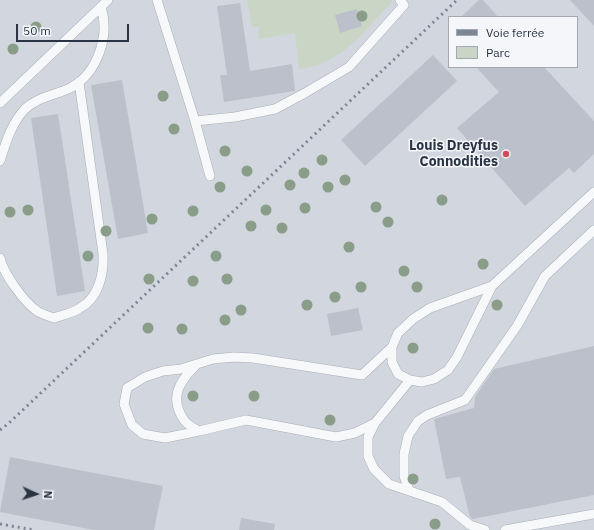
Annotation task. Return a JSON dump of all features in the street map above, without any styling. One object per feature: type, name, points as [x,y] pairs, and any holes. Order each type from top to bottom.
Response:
[{"type":"lane","points":[[0,103],[108,0]]},
{"type":"lane","points":[[157,0],[195,121],[210,176]]},
{"type":"lane","points":[[195,121],[235,117],[275,109],[318,86],[349,67],[404,5],[400,0]]},
{"type":"lane","points":[[0,161],[11,128],[26,108],[41,99],[71,87],[85,78],[97,57],[104,35],[104,17],[100,7]]},
{"type":"lane","points":[[0,258],[27,303],[39,312],[54,318],[81,308],[92,298],[99,285],[104,268],[103,254],[79,82]]},
{"type":"lane","points":[[392,347],[392,362],[398,374],[410,380],[422,382],[448,370],[457,357],[492,286],[594,192]]},
{"type":"lane","points":[[410,490],[404,476],[404,454],[408,436],[418,421],[427,415],[465,400],[517,326],[545,276],[594,230]]},
{"type":"lane","points":[[375,423],[355,433],[336,437],[246,420],[164,438],[143,434],[132,425],[124,404],[127,388],[145,377],[213,359],[253,358],[362,376],[392,347],[398,333],[413,319],[425,312],[492,286]]},
{"type":"lane","points":[[196,364],[182,378],[178,389],[176,402],[184,421],[199,431]]},
{"type":"lane","points":[[410,380],[375,423],[368,437],[368,456],[374,469],[389,484],[442,502],[470,525],[485,530]]},
{"type":"lane","points":[[505,530],[594,514]]},
{"type":"shaded area","points":[[0,0],[594,0],[594,530],[0,530]]},
{"type":"green space","points":[[247,0],[391,0],[392,2],[362,34],[340,54],[314,66],[299,69],[295,33],[258,39],[259,27],[252,27]]},
{"type":"building","points":[[479,0],[483,0],[497,16],[462,16]]},
{"type":"building","points":[[570,0],[594,0],[594,26]]},
{"type":"building","points":[[240,3],[250,71],[292,64],[295,91],[224,102],[220,75],[227,75],[217,6]]},
{"type":"building","points":[[357,9],[362,26],[340,33],[335,15]]},
{"type":"building","points":[[433,55],[457,81],[365,166],[341,140]]},
{"type":"building","points":[[477,68],[545,68],[594,121],[594,154],[574,173],[569,168],[525,206],[457,128],[499,92]]},
{"type":"building","points":[[122,80],[148,233],[118,239],[91,85]]},
{"type":"building","points":[[58,114],[85,291],[57,296],[31,118]]},
{"type":"building","points":[[358,308],[363,330],[331,336],[327,314]]},
{"type":"building","points":[[594,346],[594,495],[473,519],[470,517],[460,477],[446,479],[434,419],[474,408],[475,397],[494,369]]},
{"type":"building","points":[[10,457],[163,486],[154,530],[94,530],[0,512]]},
{"type":"building","points":[[241,518],[275,524],[274,530],[239,530]]},
{"type":"railway","points":[[0,430],[457,0]]},
{"type":"railway","points":[[0,524],[34,530]]},
{"type":"place","name":"Louis Dreyfus Connodities","points":[[506,154]]}]
